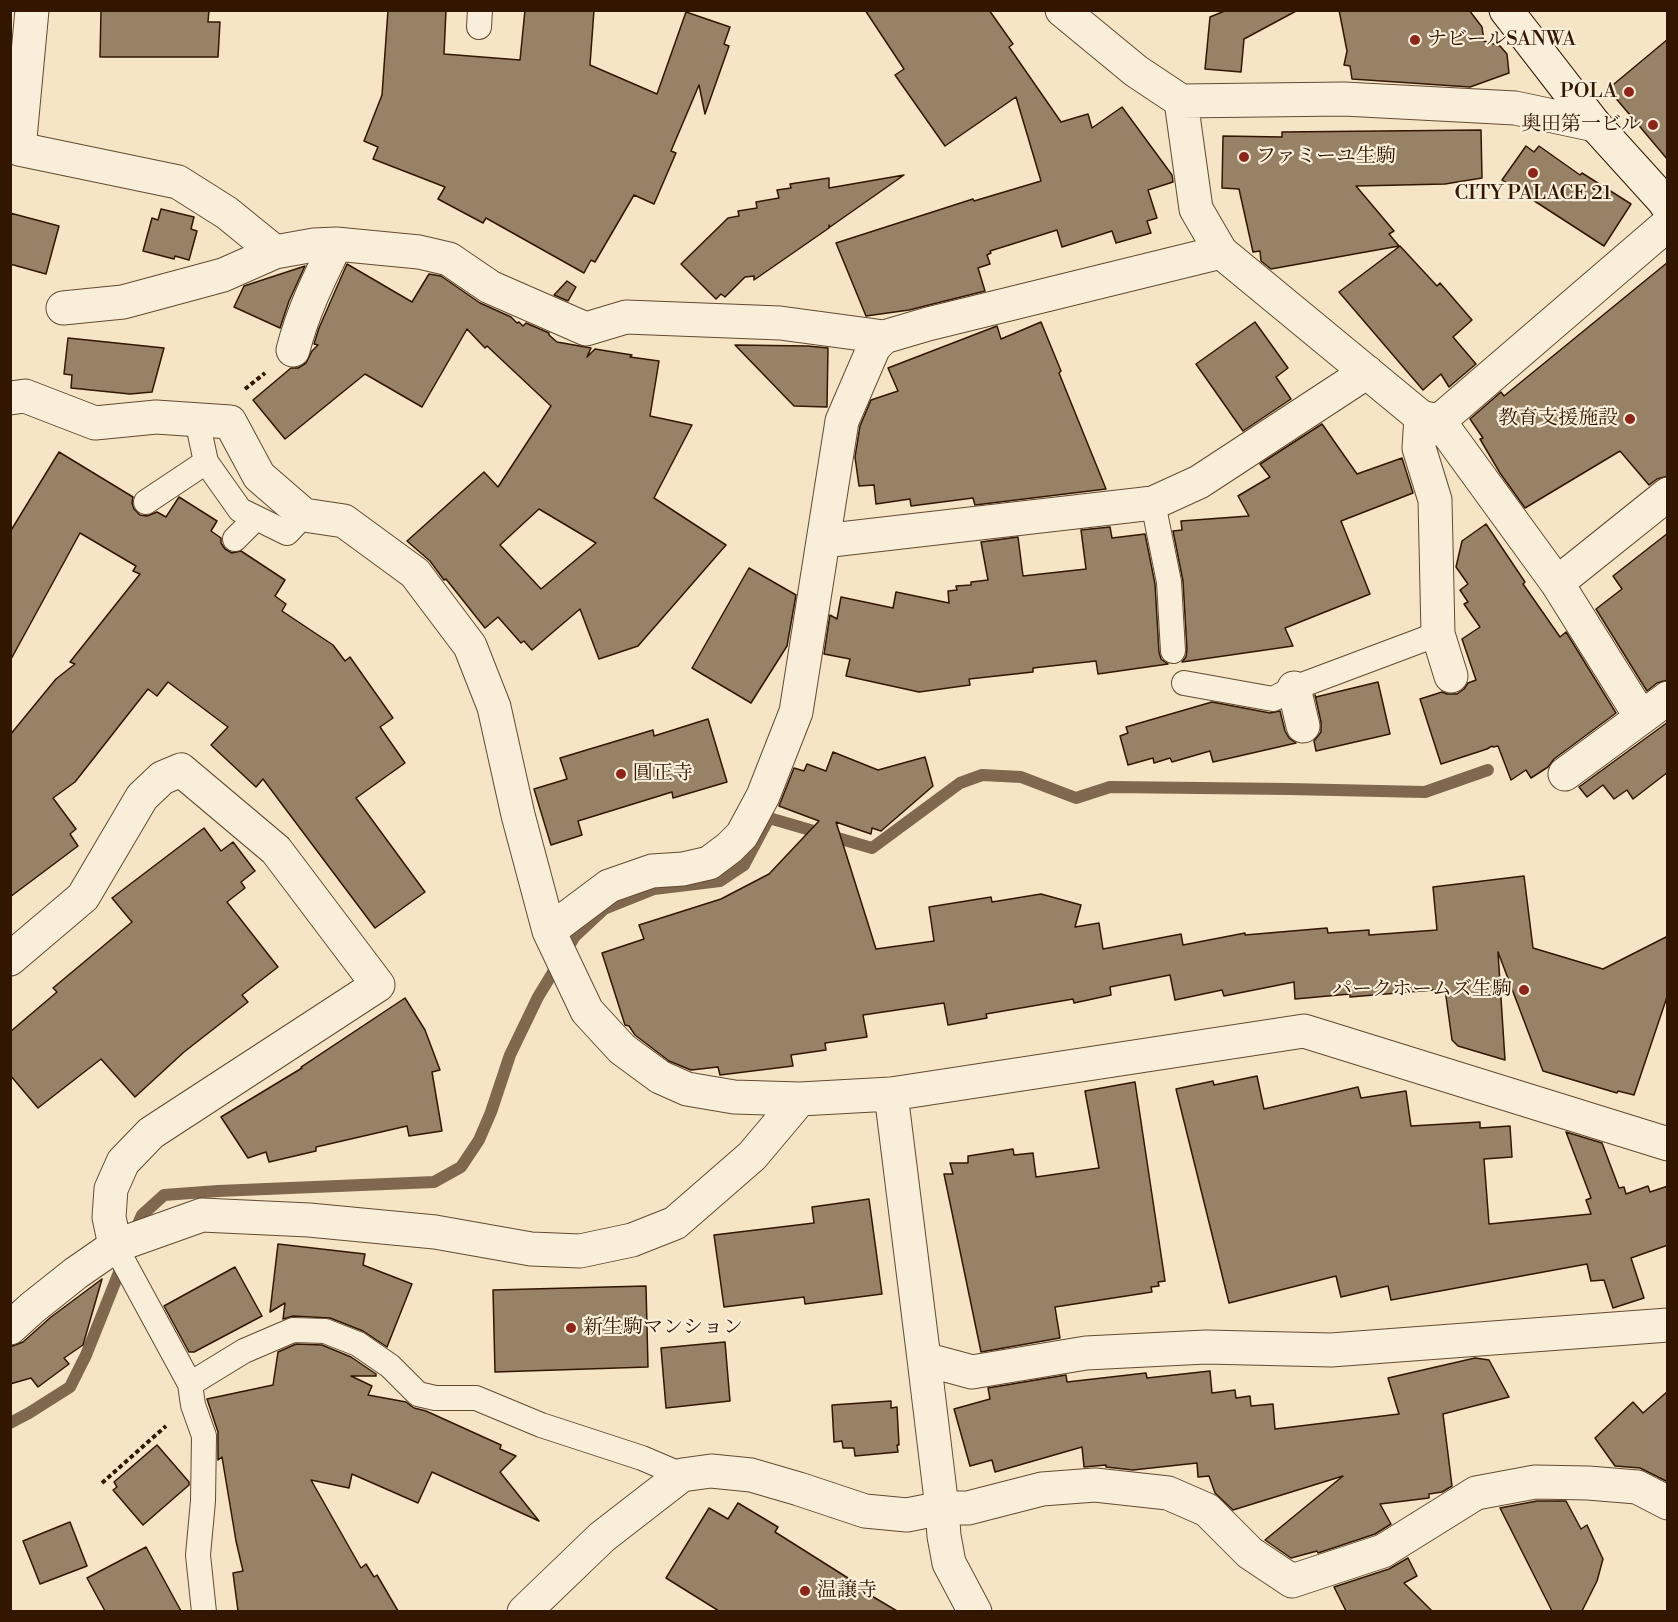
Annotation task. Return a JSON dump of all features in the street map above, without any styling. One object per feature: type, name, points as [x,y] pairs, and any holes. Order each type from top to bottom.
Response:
[{"type":"street","points":[[32,10],[19,149],[178,182],[227,213],[275,252]]},
{"type":"street","points":[[1062,10],[1136,71],[1181,101],[1344,99],[1515,108],[1595,125]]},
{"type":"street","points":[[1451,676],[1438,634],[1436,500],[1419,448],[1430,419],[1666,207],[1595,125],[1506,10]]},
{"type":"street","points":[[1181,101],[1196,209],[1221,252],[1367,372],[1430,419],[1557,583],[1641,717]]},
{"type":"street","points":[[63,308],[123,302],[223,275],[275,252],[314,244],[336,244],[419,252],[449,259],[490,287],[586,329],[626,317],[780,323],[884,337],[928,324],[1221,252]]},
{"type":"street","points":[[293,350],[310,297],[336,244]]},
{"type":"street","points":[[549,931],[609,886],[652,871],[683,869],[709,863],[742,835],[763,796],[796,712],[842,421],[874,347],[884,337]]},
{"type":"street","points":[[822,541],[1153,502],[1199,482],[1367,372]]},
{"type":"street","points":[[10,398],[25,396],[95,423],[156,417],[230,422],[259,476],[304,515],[344,521],[415,573],[470,646],[494,707],[518,815],[549,931],[586,1011],[622,1049],[660,1077],[687,1089],[734,1097],[800,1099],[891,1094],[1304,1031],[1668,1144]]},
{"type":"street","points":[[1557,583],[1668,494]]},
{"type":"street","points":[[1294,688],[1303,726]]},
{"type":"street","points":[[1565,774],[1668,698]]},
{"type":"street","points":[[10,959],[83,897],[142,797],[162,778],[181,770],[276,850],[378,985],[144,1140],[123,1162],[111,1189],[109,1217],[115,1246]]},
{"type":"street","points":[[891,1094],[944,1536],[949,1563],[975,1611]]},
{"type":"street","points":[[10,1328],[76,1273],[115,1246],[202,1215],[309,1221],[435,1232],[531,1249],[580,1251],[632,1240],[675,1223],[752,1156],[800,1099]]},
{"type":"street","points":[[924,1359],[972,1372],[1086,1353],[1206,1347],[1331,1350],[1668,1325]]},
{"type":"street","points":[[524,1611],[602,1538],[682,1475],[711,1471],[751,1475],[865,1511],[907,1515],[942,1508],[968,1508],[1042,1489],[1095,1485],[1168,1493],[1207,1509],[1250,1553],[1292,1581],[1383,1551],[1476,1493],[1534,1482],[1588,1483],[1637,1487],[1668,1503]]},
{"type":"lane","points":[[197,420],[206,462],[240,510],[287,533],[304,515]]},
{"type":"lane","points":[[146,502],[206,462]]},
{"type":"lane","points":[[1153,502],[1169,582],[1173,651]]},
{"type":"lane","points":[[235,539],[256,518]]},
{"type":"lane","points":[[1184,682],[1273,699],[1294,688],[1438,634]]},
{"type":"lane","points":[[115,1246],[191,1393],[204,1436],[203,1501],[198,1555],[204,1611]]},
{"type":"lane","points":[[191,1393],[244,1351],[293,1330],[325,1331],[358,1344],[390,1366],[418,1394],[435,1398],[476,1398],[541,1425],[642,1458],[682,1475]]},
{"type":"path","points":[[102,1483],[191,1393]]},
{"type":"building","points":[[101,10],[209,10],[208,22],[220,22],[218,57],[100,57]]},
{"type":"building","points":[[388,10],[446,10],[444,54],[520,60],[525,10],[594,10],[590,65],[657,94],[686,12],[730,27],[724,44],[729,46],[705,114],[699,85],[671,151],[676,153],[654,204],[634,195],[595,262],[591,260],[584,273],[486,218],[483,223],[438,199],[445,187],[373,159],[378,147],[364,141],[382,95]]},
{"type":"building","points":[[865,10],[989,10],[1013,44],[1009,47],[1061,122],[1088,114],[1092,128],[1122,107],[1172,175],[1173,182],[1148,190],[1157,218],[1147,221],[1151,233],[1116,243],[1112,231],[1062,247],[1057,230],[990,251],[991,253],[987,255],[990,264],[978,268],[985,291],[909,310],[866,316],[836,243],[973,199],[974,201],[1041,181],[1016,97],[945,146],[895,75],[904,69]]},
{"type":"building","points":[[1227,10],[1298,10],[1244,39],[1241,72],[1205,69],[1210,17]]},
{"type":"building","name":"ナビールSANWA","points":[[1339,10],[1469,10],[1482,27],[1484,41],[1500,46],[1507,54],[1509,73],[1470,87],[1352,79],[1350,66],[1344,65],[1347,51]]},
{"type":"building","name":"奥田第一ビル","points":[[1668,39],[1668,160],[1608,89]]},
{"type":"building","points":[[1481,130],[1482,178],[1445,184],[1356,186],[1394,231],[1389,234],[1399,246],[1271,269],[1261,261],[1260,251],[1253,252],[1239,189],[1222,188],[1223,136],[1282,137],[1282,132]]},
{"type":"building","points":[[1526,146],[1534,152],[1539,146],[1580,175],[1582,173],[1631,204],[1604,246],[1502,180]]},
{"type":"building","points":[[904,175],[830,227],[829,225],[829,228],[754,280],[754,276],[745,277],[725,297],[721,294],[716,299],[681,264],[728,218],[739,216],[738,211],[757,208],[756,202],[779,198],[777,190],[791,188],[790,184],[829,178],[829,188]]},
{"type":"building","points":[[161,209],[194,217],[191,229],[197,231],[189,260],[175,256],[174,259],[143,251],[152,218],[158,220]]},
{"type":"building","points":[[10,213],[59,226],[46,274],[10,264]]},
{"type":"building","points":[[1400,246],[1437,286],[1440,283],[1472,320],[1453,337],[1476,364],[1449,387],[1441,374],[1423,390],[1339,292]]},
{"type":"building","points":[[1668,262],[1668,476],[1657,479],[1649,485],[1620,451],[1525,508],[1500,473],[1480,439],[1483,438],[1470,419],[1501,392],[1504,396]]},
{"type":"building","points":[[347,264],[412,302],[429,274],[441,276],[480,303],[511,317],[523,326],[526,323],[549,333],[557,342],[591,348],[587,357],[595,349],[659,361],[650,416],[692,425],[654,498],[726,545],[638,646],[599,659],[580,609],[532,650],[524,641],[521,643],[498,617],[485,628],[430,561],[407,541],[484,472],[498,487],[551,406],[487,346],[485,348],[467,329],[422,407],[365,374],[285,439],[253,400],[291,368],[298,368],[306,363],[318,345],[314,344]],"holes":[[[539,509],[596,543],[541,589],[500,545]]]},
{"type":"building","points":[[305,266],[280,328],[234,307],[244,286]]},
{"type":"building","points":[[567,281],[576,287],[568,301],[554,295]]},
{"type":"building","points":[[1041,322],[1106,489],[975,505],[973,498],[911,506],[910,499],[876,504],[874,485],[859,486],[855,457],[860,426],[871,400],[898,391],[888,368],[997,326],[1001,339]]},
{"type":"building","points":[[1255,322],[1288,368],[1276,377],[1291,399],[1243,431],[1196,364]]},
{"type":"building","points":[[68,338],[164,348],[152,392],[130,394],[71,388],[72,375],[64,374]]},
{"type":"building","points":[[735,345],[828,348],[827,407],[794,406]]},
{"type":"building","points":[[1322,424],[1357,474],[1402,458],[1413,493],[1341,521],[1370,594],[1285,628],[1293,646],[1182,662],[1187,650],[1183,581],[1173,531],[1182,530],[1181,521],[1249,516],[1238,496],[1270,477],[1260,464]]},
{"type":"building","points":[[59,452],[133,497],[134,509],[140,515],[147,516],[157,512],[166,517],[179,497],[217,521],[211,531],[221,538],[225,549],[232,553],[241,551],[285,580],[275,596],[286,604],[282,611],[333,645],[345,661],[350,657],[393,718],[380,727],[405,763],[356,798],[425,892],[375,928],[263,779],[256,787],[211,745],[228,727],[168,682],[157,696],[148,689],[75,782],[53,798],[76,829],[70,834],[78,846],[10,897],[10,735],[56,679],[75,664],[70,662],[140,574],[133,571],[136,566],[80,533],[10,661],[10,532]]},
{"type":"building","points":[[1486,524],[1525,582],[1523,584],[1560,637],[1566,632],[1616,713],[1531,778],[1526,770],[1511,780],[1498,746],[1492,746],[1441,764],[1420,699],[1442,692],[1457,694],[1468,683],[1476,680],[1462,639],[1480,627],[1464,604],[1468,602],[1460,590],[1468,584],[1456,567],[1462,541]]},
{"type":"building","points":[[1110,527],[1112,538],[1145,534],[1155,584],[1159,652],[1161,659],[1168,664],[1098,674],[1096,661],[1033,668],[1033,672],[969,679],[970,685],[919,692],[846,676],[850,659],[824,654],[830,615],[837,619],[841,597],[893,608],[896,592],[949,603],[948,591],[957,590],[956,586],[988,580],[981,542],[1018,537],[1023,576],[1086,569],[1081,530]]},
{"type":"building","points":[[1668,533],[1668,680],[1657,683],[1647,691],[1596,609],[1622,589],[1613,576]]},
{"type":"building","points":[[749,568],[796,595],[787,646],[751,703],[692,668]]},
{"type":"building","points":[[1378,682],[1390,734],[1316,751],[1314,741],[1321,732],[1321,722],[1315,695],[1316,697]]},
{"type":"building","points":[[1212,702],[1270,713],[1280,711],[1285,731],[1296,743],[1213,762],[1210,751],[1172,762],[1170,758],[1154,763],[1153,758],[1128,765],[1120,736],[1128,733],[1126,727]]},
{"type":"building","points":[[708,719],[727,782],[673,798],[672,792],[578,821],[582,835],[551,845],[534,789],[567,779],[560,758],[653,730],[654,736]]},
{"type":"building","points":[[1668,722],[1668,772],[1633,799],[1627,790],[1614,799],[1603,785],[1587,797],[1579,787]]},
{"type":"building","points":[[833,752],[878,770],[925,757],[933,786],[881,831],[872,828],[871,834],[836,822],[876,949],[934,941],[929,907],[991,897],[992,902],[1041,894],[1081,905],[1075,927],[1099,923],[1103,949],[1181,934],[1183,945],[1245,933],[1245,935],[1327,928],[1328,933],[1369,930],[1369,935],[1437,930],[1433,887],[1524,876],[1533,948],[1603,969],[1668,936],[1668,994],[1634,1095],[1618,1091],[1617,1093],[1543,1071],[1498,952],[1505,1060],[1458,1046],[1452,1040],[1445,989],[1295,999],[1294,982],[1224,996],[1222,990],[1175,1000],[1170,975],[1110,987],[1111,995],[1074,1003],[1073,999],[986,1014],[987,1018],[948,1025],[944,1003],[863,1015],[867,1037],[825,1043],[826,1050],[791,1055],[793,1066],[720,1075],[718,1067],[691,1070],[669,1061],[625,1025],[602,953],[644,939],[639,925],[721,899],[769,874],[819,821],[779,806],[794,768],[804,771],[807,764],[826,771]]},
{"type":"building","points":[[204,828],[221,851],[233,842],[255,871],[241,882],[245,888],[227,902],[278,967],[242,995],[248,1002],[184,1052],[135,1097],[101,1059],[38,1108],[10,1075],[10,1032],[57,992],[53,988],[132,922],[112,898]]},
{"type":"building","points":[[405,998],[425,1030],[440,1070],[432,1072],[442,1131],[409,1136],[407,1126],[316,1147],[316,1151],[269,1162],[266,1152],[248,1158],[221,1117],[302,1068]]},
{"type":"building","points":[[1257,1076],[1264,1109],[1358,1087],[1361,1098],[1406,1091],[1411,1126],[1480,1122],[1480,1128],[1510,1126],[1512,1157],[1484,1159],[1489,1224],[1591,1214],[1586,1200],[1591,1198],[1566,1132],[1602,1143],[1619,1188],[1624,1187],[1626,1194],[1648,1186],[1650,1192],[1668,1186],[1668,1245],[1631,1258],[1644,1298],[1613,1308],[1604,1280],[1591,1281],[1587,1264],[1391,1300],[1388,1286],[1341,1297],[1336,1276],[1229,1303],[1176,1089],[1213,1081],[1214,1085]]},
{"type":"building","points":[[1135,1082],[1165,1281],[1158,1282],[1159,1286],[1151,1287],[1152,1292],[1055,1307],[1060,1338],[981,1352],[944,1174],[953,1174],[950,1163],[968,1163],[968,1156],[1013,1149],[1014,1155],[1033,1153],[1036,1177],[1099,1168],[1085,1091]]},
{"type":"building","points":[[869,1199],[882,1294],[805,1304],[804,1297],[724,1307],[714,1235],[814,1223],[812,1207]]},
{"type":"building","points":[[278,1244],[365,1254],[363,1265],[412,1284],[387,1347],[363,1331],[330,1318],[293,1316],[283,1319],[285,1303],[270,1312]]},
{"type":"building","points":[[235,1267],[262,1316],[194,1352],[189,1352],[164,1306]]},
{"type":"building","points":[[102,1279],[83,1345],[64,1358],[69,1364],[38,1387],[31,1378],[10,1384],[10,1347],[23,1342],[51,1317]]},
{"type":"building","name":"新生駒マンション","points":[[646,1286],[648,1367],[495,1372],[493,1290]]},
{"type":"building","points":[[725,1342],[730,1401],[666,1408],[661,1348]]},
{"type":"building","points":[[296,1344],[322,1345],[351,1357],[376,1374],[376,1376],[351,1376],[372,1386],[368,1395],[406,1402],[414,1408],[426,1411],[501,1445],[500,1449],[516,1456],[500,1472],[539,1521],[432,1472],[418,1503],[352,1474],[349,1488],[311,1480],[361,1568],[366,1564],[374,1577],[377,1575],[398,1611],[238,1611],[233,1573],[243,1571],[222,1457],[218,1460],[218,1432],[207,1399],[273,1385],[278,1352]]},
{"type":"building","points":[[1475,1358],[1489,1360],[1509,1397],[1443,1414],[1452,1486],[1442,1492],[1429,1494],[1429,1498],[1380,1504],[1391,1524],[1375,1534],[1318,1553],[1317,1551],[1291,1558],[1265,1540],[1343,1476],[1233,1510],[1215,1493],[1209,1476],[1198,1477],[1197,1463],[1133,1470],[1106,1467],[1106,1465],[1084,1467],[1082,1447],[995,1472],[992,1460],[970,1466],[954,1409],[990,1399],[988,1388],[1066,1375],[1067,1382],[1146,1373],[1147,1378],[1210,1371],[1212,1393],[1235,1390],[1236,1398],[1250,1396],[1251,1406],[1273,1404],[1275,1429],[1399,1414],[1388,1378]]},
{"type":"building","points":[[1668,1391],[1668,1482],[1640,1468],[1615,1466],[1595,1438],[1633,1402],[1643,1413]]},
{"type":"building","points":[[891,1401],[891,1408],[897,1407],[898,1452],[855,1456],[854,1448],[843,1448],[842,1441],[834,1442],[832,1405]]},
{"type":"building","points":[[157,1445],[189,1482],[189,1485],[143,1525],[113,1490],[117,1487],[114,1482]]},
{"type":"building","points":[[1537,1501],[1566,1501],[1581,1529],[1587,1525],[1603,1559],[1597,1581],[1582,1611],[1552,1611],[1500,1508]]},
{"type":"building","points":[[738,1503],[778,1527],[775,1532],[897,1611],[719,1611],[666,1578],[709,1508],[728,1519]]},
{"type":"building","points":[[70,1522],[87,1566],[40,1584],[23,1541]]},
{"type":"building","points":[[146,1547],[181,1611],[105,1611],[87,1578]]},
{"type":"building","points":[[1408,1558],[1417,1576],[1404,1583],[1432,1611],[1346,1611],[1334,1587],[1389,1569]]},
{"type":"waterway","points":[[134,1233],[142,1215],[164,1195],[434,1182],[461,1167],[479,1140],[510,1055],[538,997],[575,936],[604,909],[654,889],[720,881],[744,865],[769,818],[872,848],[960,783],[982,775],[1021,777],[1076,798],[1110,787],[1425,792],[1488,770]]},
{"type":"waterway","points":[[10,1423],[70,1387],[86,1355],[124,1260]]},
{"type":"place","name":"ナビールSANWA","points":[[1415,40]]},
{"type":"place","name":"POLA","points":[[1629,92]]},
{"type":"place","name":"奥田第一ビル","points":[[1653,125]]},
{"type":"place","name":"ファミーユ生駒","points":[[1244,157]]},
{"type":"place","name":"CITY PALACE 21","points":[[1533,173]]},
{"type":"place","name":"教育支援施設","points":[[1630,419]]},
{"type":"place","name":"圓正寺","points":[[621,774]]},
{"type":"place","name":"パークホームズ生駒","points":[[1524,990]]},
{"type":"place","name":"新生駒マンション","points":[[571,1328]]},
{"type":"place","name":"温譲寺","points":[[805,1591]]}]
